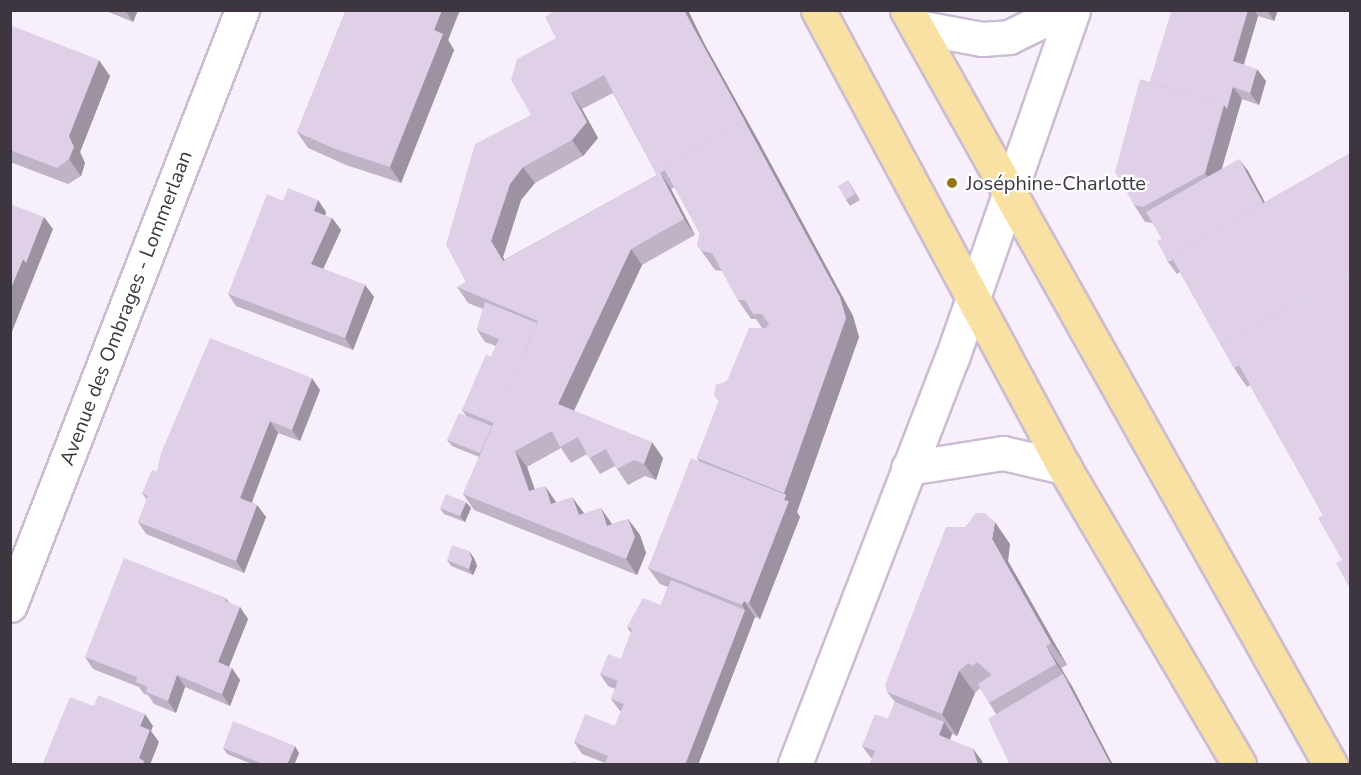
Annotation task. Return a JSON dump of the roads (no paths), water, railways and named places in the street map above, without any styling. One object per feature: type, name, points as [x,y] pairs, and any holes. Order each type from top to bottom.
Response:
[{"type":"main road","points":[[818,10],[1064,467],[1239,765]]},
{"type":"main road","points":[[912,19],[1325,763]]},
{"type":"street","name":"Avenue des Ombrages - Lommerlaan","points":[[10,605],[242,10]]},
{"type":"street","points":[[912,19],[982,39],[1009,37],[1064,10]]},
{"type":"street","points":[[795,765],[1011,194],[1073,10]]},
{"type":"street","points":[[908,468],[1004,453],[1064,467]]},
{"type":"place","name":"Joséphine-Charlotte","points":[[952,183]]}]
